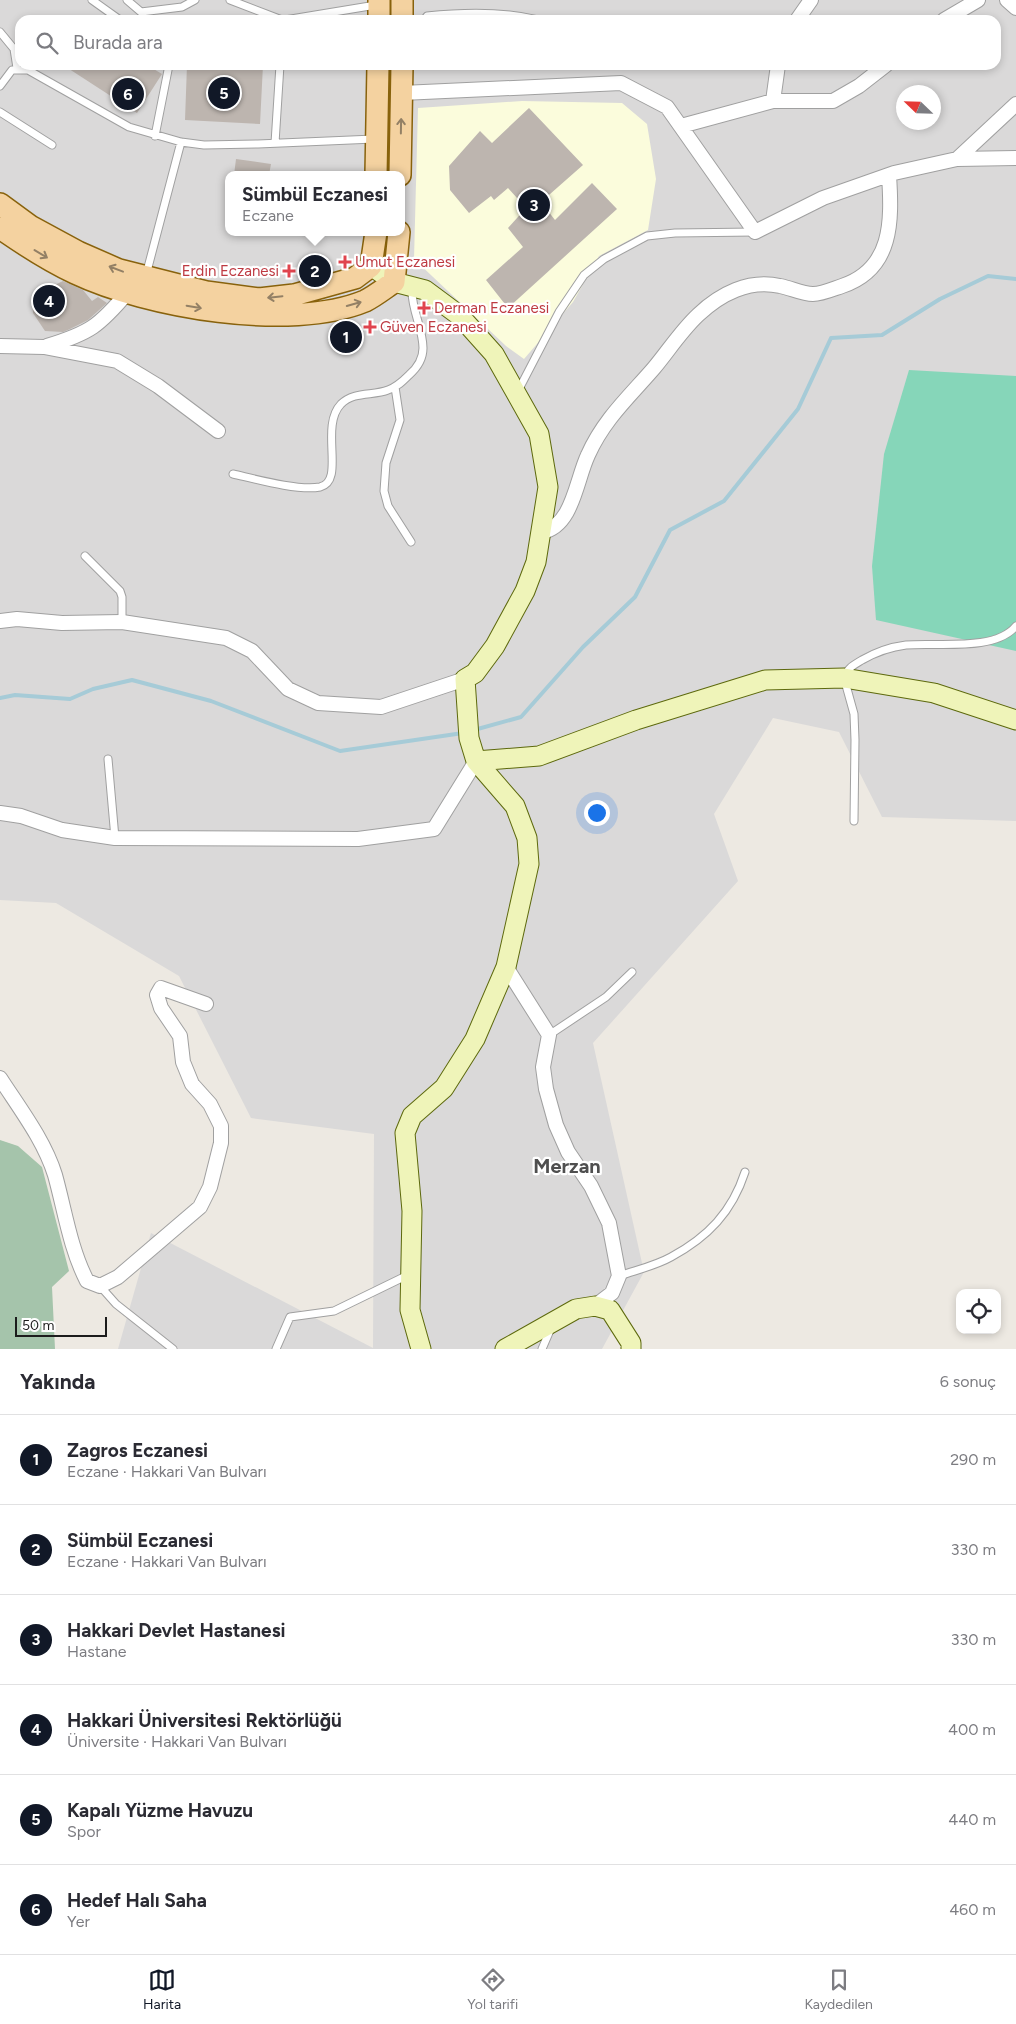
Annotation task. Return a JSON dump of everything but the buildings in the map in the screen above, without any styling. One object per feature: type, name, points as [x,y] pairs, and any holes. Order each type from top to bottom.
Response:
[{"type":"main road","points":[[402,0],[402,15]]},
{"type":"main road","points":[[376,171],[378,70]]},
{"type":"main road","points":[[400,171],[402,70]]},
{"type":"main road","points":[[0,204],[30,226],[78,252],[119,270],[206,292],[260,299],[294,295],[355,278],[371,266],[375,236]]},
{"type":"main road","points":[[0,228],[75,274],[128,292],[229,314],[275,316],[333,310],[366,300],[403,284],[399,236]]},
{"type":"street","points":[[800,15],[811,0]]},
{"type":"street","points":[[952,15],[978,0]]},
{"type":"street","points":[[1007,0],[1016,8]]},
{"type":"street","points":[[773,101],[777,70]]},
{"type":"street","points":[[681,126],[773,101],[833,101],[859,86],[880,70]]},
{"type":"street","points":[[402,93],[621,83],[667,107],[755,232],[823,198],[889,175],[957,159],[1016,158]]},
{"type":"street","points":[[957,159],[1016,104]]},
{"type":"street","points":[[542,532],[556,526],[565,516],[590,451],[617,407],[654,368],[687,325],[712,303],[738,288],[755,284],[774,284],[813,294],[854,282],[871,270],[881,255],[891,212],[889,175]]},
{"type":"street","points":[[0,621],[17,619],[62,623],[122,622],[235,641],[252,651],[288,690],[318,703],[381,707],[465,679],[475,673],[495,646],[525,591],[536,562],[548,487],[539,434],[494,354],[460,316],[426,290],[403,284],[371,266]]},
{"type":"street","points":[[44,347],[77,337],[104,320],[128,292]]},
{"type":"street","points":[[0,346],[44,347],[118,362],[158,386],[218,432]]},
{"type":"street","points":[[476,761],[539,756],[636,720],[765,680],[844,678],[934,693],[1016,720]]},
{"type":"street","points":[[421,1349],[410,1310],[412,1211],[405,1133],[412,1116],[444,1088],[474,1040],[506,968],[529,864],[527,838],[515,806],[476,761],[469,738],[468,700],[465,679]]},
{"type":"street","points":[[0,813],[21,816],[62,830],[115,838],[358,839],[434,829],[476,761]]},
{"type":"street","points":[[506,968],[549,1035],[543,1067],[546,1089],[556,1126],[568,1152],[591,1186],[608,1223],[619,1276],[612,1293],[596,1306]]},
{"type":"street","points":[[0,1078],[42,1145],[54,1174],[76,1260],[87,1281],[100,1286],[118,1277],[200,1207],[210,1188],[221,1143],[221,1126],[210,1104],[192,1084],[183,1062],[180,1036],[160,1008],[156,995],[160,988],[206,1004]]},
{"type":"street","points":[[505,1349],[576,1309],[596,1306],[610,1310],[631,1344],[631,1349]]},
{"type":"lane","points":[[92,0],[113,15]]},
{"type":"lane","points":[[127,0],[141,12],[182,7],[195,0]]},
{"type":"lane","points":[[230,0],[270,15]]},
{"type":"lane","points":[[323,15],[379,8]]},
{"type":"lane","points":[[439,15],[474,12],[513,15]]},
{"type":"lane","points":[[0,32],[14,49],[15,58]]},
{"type":"lane","points":[[0,86],[7,74],[15,69]]},
{"type":"lane","points":[[28,70],[104,115],[155,136],[181,142],[204,145],[377,138]]},
{"type":"lane","points":[[155,136],[168,70]]},
{"type":"lane","points":[[275,143],[280,70]]},
{"type":"lane","points":[[0,112],[52,145]]},
{"type":"lane","points":[[145,278],[181,142]]},
{"type":"lane","points":[[516,394],[559,312],[584,275],[604,259],[647,236],[684,233],[755,232]]},
{"type":"lane","points":[[233,474],[311,487],[323,485],[329,479],[333,469],[330,434],[338,408],[350,398],[395,387],[415,370],[422,355],[412,300],[403,284]]},
{"type":"lane","points":[[395,387],[400,420],[386,463],[384,490],[388,506],[411,542]]},
{"type":"lane","points":[[85,556],[120,591],[122,597],[122,622]]},
{"type":"lane","points":[[854,821],[854,723],[844,678],[849,668],[883,650],[907,645],[967,644],[1005,636],[1016,626]]},
{"type":"lane","points":[[108,759],[115,838]]},
{"type":"lane","points":[[549,1035],[606,997],[632,972]]},
{"type":"lane","points":[[619,1276],[670,1258],[717,1224],[738,1194],[745,1172]]},
{"type":"lane","points":[[276,1349],[290,1317],[334,1311],[410,1274]]},
{"type":"lane","points":[[100,1286],[116,1304],[173,1349]]},
{"type":"lane","points":[[542,1349],[553,1323]]},
{"type":"shaded area","points":[[0,0],[1016,0],[1016,821],[882,817],[839,732],[773,718],[714,814],[738,881],[593,1043],[644,1272],[602,1349],[118,1349],[151,1233],[373,1348],[374,1134],[251,1118],[179,976],[56,903],[0,900]]},
{"type":"shaded area","points":[[522,101],[622,103],[647,124],[656,179],[648,230],[599,256],[573,302],[524,359],[506,346],[414,259],[418,108]]},
{"type":"shaded area","points":[[0,1140],[18,1146],[42,1167],[69,1271],[52,1287],[55,1349],[0,1349]]},
{"type":"green space","points":[[909,370],[1016,376],[1016,651],[876,620],[872,566],[884,454]]},
{"type":"waterway","points":[[474,730],[521,717],[583,647],[635,597],[670,530],[724,501],[798,409],[831,338],[882,335],[940,299],[988,276],[1016,279]]},
{"type":"waterway","points":[[0,698],[15,695],[70,699],[93,689],[132,680],[211,701],[340,751],[463,733]]},
{"type":"place","name":"Kapalı Yüzme Havuzu","points":[[224,93]]},
{"type":"place","name":"Hedef Halı Saha","points":[[128,94]]},
{"type":"place","name":"Hakkari Devlet Hastanesi","points":[[534,205]]},
{"type":"place","name":"Umut Eczanesi","points":[[345,262]]},
{"type":"place","name":"Erdin Eczanesi","points":[[289,271]]},
{"type":"place","name":"Sümbül Eczanesi","points":[[315,271]]},
{"type":"place","name":"Hakkari Üniversitesi Rektörlüğü","points":[[49,301]]},
{"type":"place","name":"Derman Eczanesi","points":[[424,308]]},
{"type":"place","name":"Güven Eczanesi","points":[[370,327]]},
{"type":"place","name":"Zagros Eczanesi","points":[[346,337]]},
{"type":"district","name":"Merzan","points":[[567,1166]]}]
